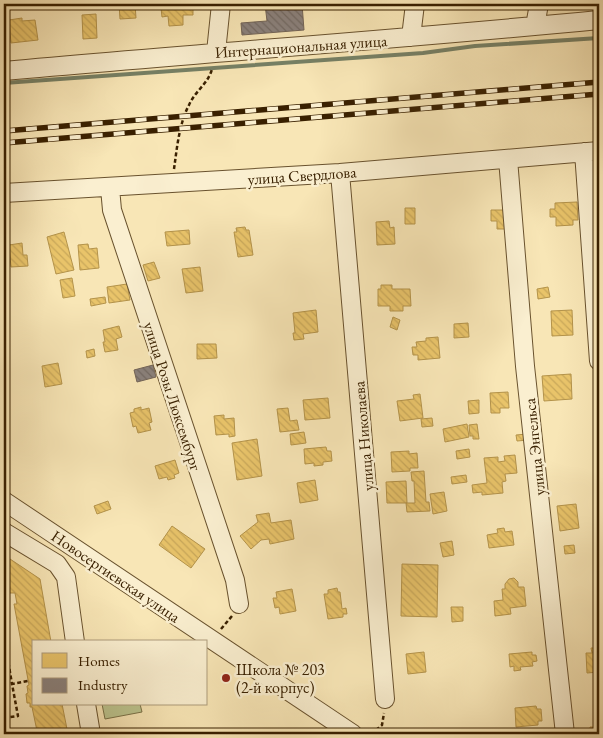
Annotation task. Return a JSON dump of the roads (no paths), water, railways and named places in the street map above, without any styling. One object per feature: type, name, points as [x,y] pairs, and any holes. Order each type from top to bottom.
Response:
[{"type":"street","points":[[216,52],[221,4]]},
{"type":"street","points":[[411,37],[415,4]]},
{"type":"street","points":[[535,26],[539,4]]},
{"type":"street","name":"Интернациональная улица","points":[[4,71],[599,20]]},
{"type":"street","points":[[592,151],[599,361]]},
{"type":"street","name":"улица Свердлова","points":[[4,193],[340,173],[592,151]]},
{"type":"street","name":"улица Энгельса","points":[[508,159],[525,366],[565,734]]},
{"type":"street","name":"улица Николаева","points":[[340,173],[385,699]]},
{"type":"street","name":"улица Розы Люксембург","points":[[110,188],[112,210],[234,580],[238,604]]},
{"type":"street","name":"Новосергиевская улица","points":[[4,501],[353,734]]},
{"type":"street","points":[[4,532],[57,564],[66,577],[78,604],[76,640]]},
{"type":"street","points":[[86,706],[91,734]]},
{"type":"waterway","points":[[4,83],[423,53],[475,46],[599,38]]},
{"type":"railway","points":[[4,131],[599,82]]},
{"type":"railway","points":[[4,143],[599,94]]},
{"type":"place","name":"Школа № 203 (2-й корпус)","points":[[226,678]]}]
